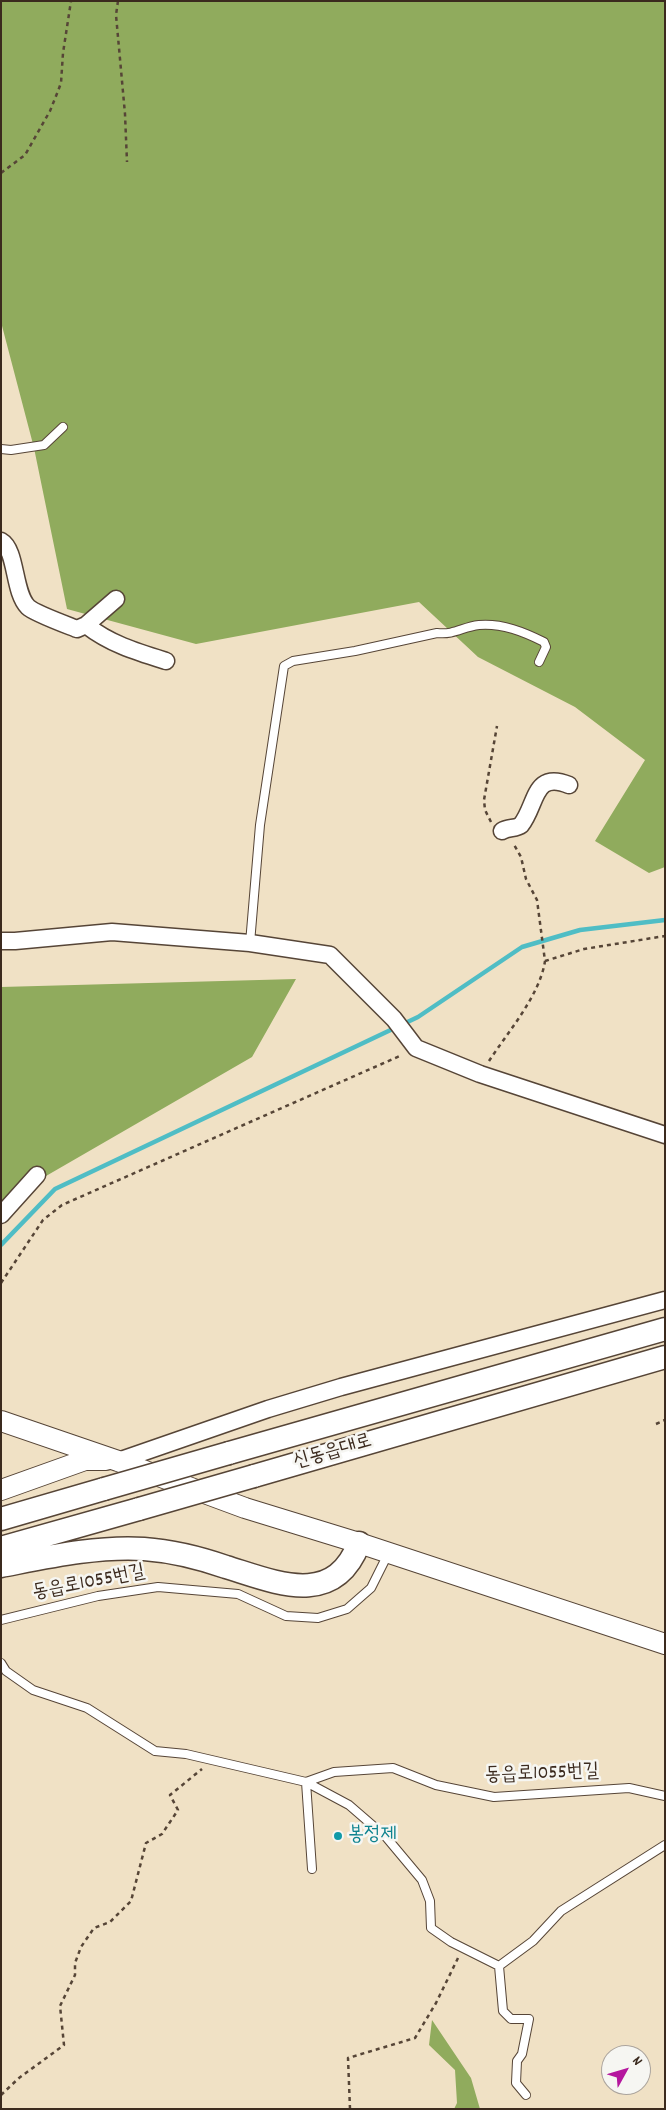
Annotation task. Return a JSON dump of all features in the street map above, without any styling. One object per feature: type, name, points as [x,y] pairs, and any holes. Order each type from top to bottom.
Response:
[{"type":"main road","name":"신동읍대로","points":[[1,1519],[665,1328]]},
{"type":"main road","name":"신동읍대로","points":[[1,1548],[665,1358]]},
{"type":"main road","points":[[1,1566],[90,1551],[144,1549],[182,1555],[225,1566],[273,1582],[300,1587],[325,1581],[343,1570],[351,1562],[359,1543]]},
{"type":"street","points":[[1,541],[8,547],[20,593],[27,606],[36,613],[77,629],[86,625],[116,599]]},
{"type":"street","points":[[86,625],[96,633],[122,647],[166,661]]},
{"type":"street","points":[[502,831],[508,827],[517,828],[521,825],[538,792],[548,782],[559,780],[569,785]]},
{"type":"street","points":[[1,941],[112,932],[250,943],[330,955],[394,1019],[414,1045],[480,1074],[665,1135]]},
{"type":"street","points":[[1,1215],[38,1175]]},
{"type":"street","points":[[1,1490],[85,1460],[118,1461],[268,1409],[341,1387],[665,1300]]},
{"type":"street","points":[[1,1421],[118,1461],[244,1508],[359,1543],[665,1644]]},
{"type":"lane","points":[[1,450],[44,445],[63,427]]},
{"type":"lane","points":[[250,943],[260,824],[284,666],[293,661],[437,633],[450,634],[480,625],[509,627],[544,642],[546,648],[539,662]]},
{"type":"lane","name":"동읍로1055번길","points":[[1,1620],[98,1596],[158,1587],[238,1594],[286,1616],[318,1618],[347,1609],[371,1588],[388,1553]]},
{"type":"lane","points":[[1,1663],[6,1671],[33,1690],[87,1708],[155,1751],[186,1754],[306,1782],[349,1806],[386,1837],[422,1880],[430,1901],[431,1928],[463,1948],[499,1966]]},
{"type":"lane","name":"동읍로1055번길","points":[[306,1782],[334,1772],[393,1768],[436,1785],[494,1796],[629,1788],[665,1796]]},
{"type":"lane","points":[[306,1782],[312,1869]]},
{"type":"lane","points":[[499,1966],[534,1941],[561,1911],[665,1845]]},
{"type":"lane","points":[[499,1966],[503,2011],[511,2019],[529,2019],[522,2054],[517,2061],[516,2083],[526,2095]]},
{"type":"path","points":[[1,173],[26,155],[50,111],[61,83],[63,52],[71,1]]},
{"type":"path","points":[[118,1],[116,15],[125,114],[127,162]]},
{"type":"path","points":[[480,1074],[533,994],[544,969],[545,961],[540,931]]},
{"type":"path","points":[[545,961],[584,949],[665,936]]},
{"type":"path","points":[[1,1283],[43,1220],[62,1205],[414,1045]]},
{"type":"path","points":[[656,1424],[665,1420]]},
{"type":"path","points":[[1,2094],[19,2078],[64,2046],[60,2006],[75,1975],[75,1963],[81,1947],[94,1928],[110,1922],[131,1901],[146,1843],[162,1834],[178,1810],[170,1794],[213,1760]]},
{"type":"path","points":[[350,2109],[348,2058],[414,2038],[436,2003],[463,1948]]},
{"type":"green space","points":[[1,1],[665,1],[665,867],[649,873],[595,841],[645,760],[575,707],[478,657],[419,602],[196,644],[67,609],[34,448],[1,322]]},
{"type":"green space","points":[[296,979],[252,1057],[1,1202],[1,987]]},
{"type":"green space","points":[[432,2020],[471,2078],[480,2109],[454,2109],[457,2103],[455,2070],[429,2045]]},
{"type":"waterway","points":[[1,1245],[55,1189],[418,1017],[522,947],[580,930],[665,920]]},
{"type":"place","name":"봉정제","points":[[338,1836]]}]
